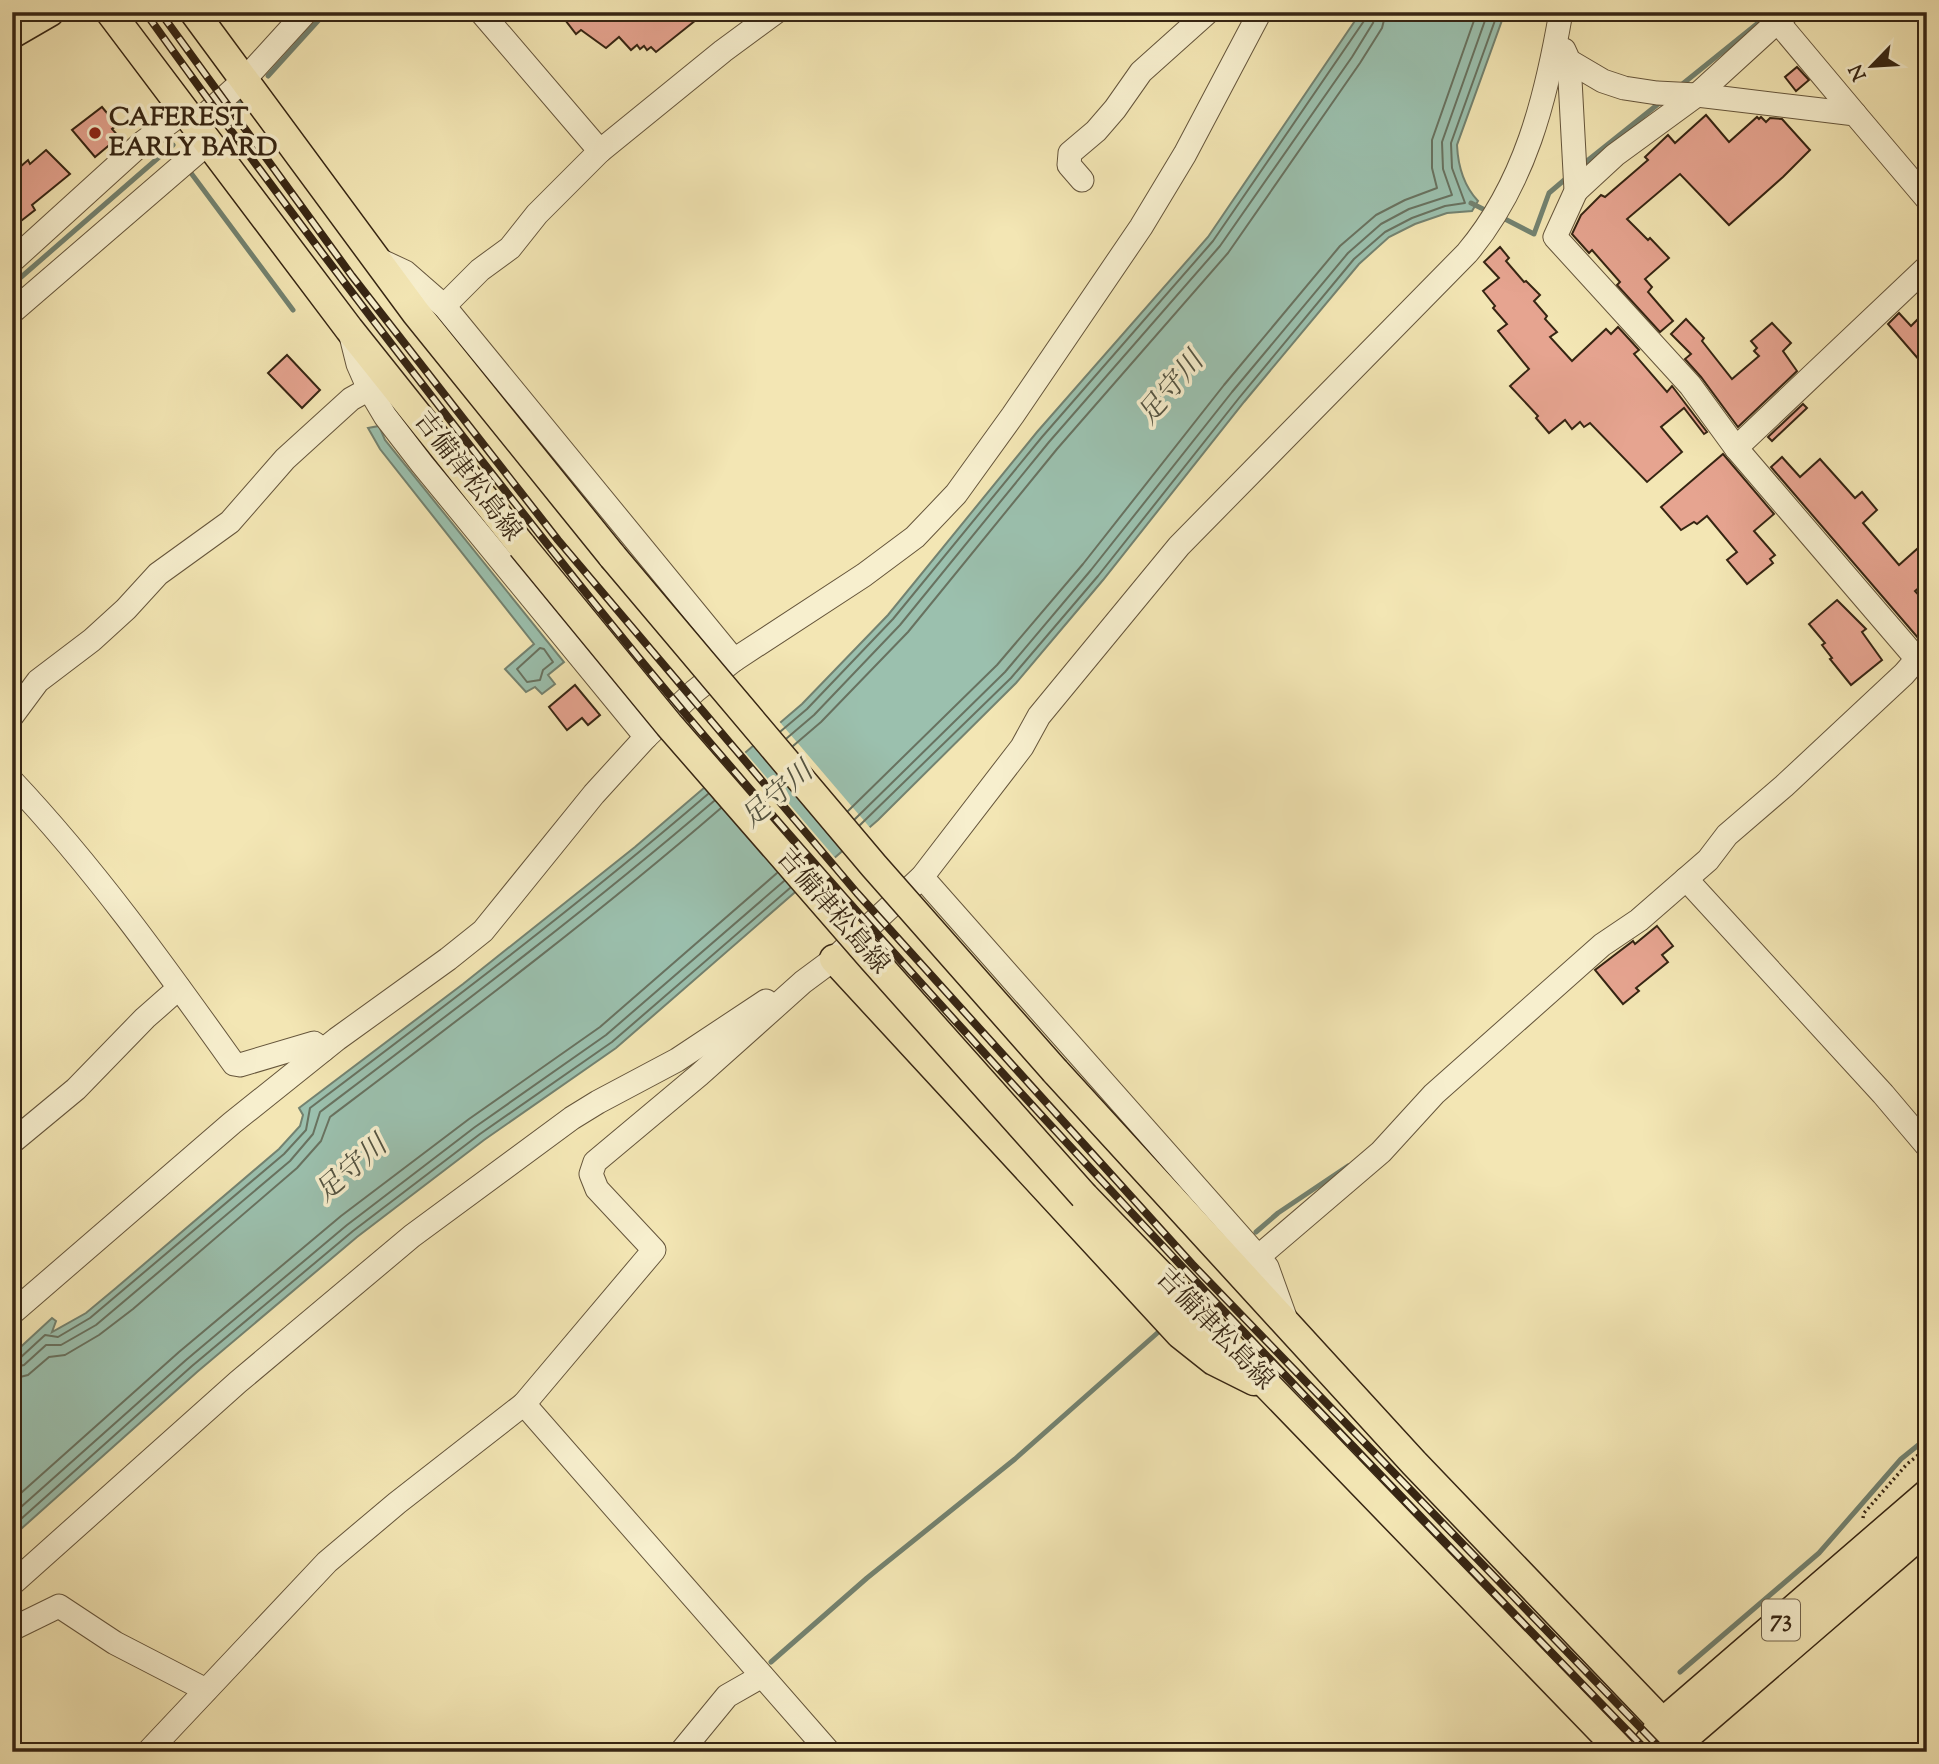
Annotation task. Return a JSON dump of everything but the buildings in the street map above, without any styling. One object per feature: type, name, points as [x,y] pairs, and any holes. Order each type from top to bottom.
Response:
[{"type":"main road","points":[[12,34],[50,12]]},
{"type":"main road","name":"吉備津松島線","points":[[110,12],[191,141],[349,329],[669,725],[1084,1196],[1622,1752]]},
{"type":"main road","name":"吉備津松島線","points":[[194,12],[416,313],[613,557],[848,836],[1055,1071],[1289,1328],[1674,1742]]},
{"type":"main road","points":[[834,959],[1180,1334],[1214,1361],[1272,1390]]},
{"type":"main road","name":"73","points":[[1674,1742],[1927,1494]]},
{"type":"main road","name":"73","points":[[1642,1752],[1674,1742],[1927,1529]]},
{"type":"street","points":[[12,312],[191,141],[306,12]]},
{"type":"street","points":[[481,12],[600,151]]},
{"type":"street","points":[[444,306],[480,270],[510,248],[537,214],[600,151],[723,51],[776,12]]},
{"type":"street","points":[[1082,180],[1069,165],[1070,153],[1115,110],[1141,72],[1208,12]]},
{"type":"street","points":[[12,1313],[169,1177],[323,1050],[483,931],[594,794],[646,737],[695,691],[734,660],[864,575],[915,537],[956,494],[1141,227],[1185,154],[1260,12]]},
{"type":"street","points":[[1575,179],[1615,155],[1692,95],[1782,16],[1855,114],[1927,199]]},
{"type":"street","points":[[1258,1256],[1381,1152],[1434,1094],[1602,945],[1639,920],[1708,860],[1727,835],[1784,786],[1904,674],[1917,654],[1736,448],[1690,385],[1555,237],[1575,179],[1569,61],[1559,23]]},
{"type":"street","points":[[149,1752],[327,1562],[397,1503],[524,1404],[654,1250],[597,1189],[591,1174],[595,1161],[699,1075],[803,982],[834,959],[922,877],[1022,747],[1039,716],[1179,546],[1468,253],[1499,210],[1523,163],[1537,121],[1559,23]]},
{"type":"street","points":[[1569,61],[1603,81],[1624,88],[1855,114]]},
{"type":"street","points":[[12,261],[142,143],[191,141]]},
{"type":"street","points":[[375,258],[405,272],[444,306],[734,660]]},
{"type":"street","points":[[1736,448],[1927,267]]},
{"type":"street","points":[[349,329],[358,365],[369,390],[422,464],[646,737]]},
{"type":"street","points":[[12,716],[38,681],[92,640],[126,609],[158,574],[230,522],[285,459],[351,399],[369,390]]},
{"type":"street","points":[[12,781],[48,819],[117,903],[234,1064],[240,1065],[314,1043],[323,1050]]},
{"type":"street","points":[[922,877],[1267,1267],[1289,1328]]},
{"type":"street","points":[[1686,879],[1884,1094],[1927,1146]]},
{"type":"street","points":[[12,1584],[238,1382],[412,1236],[572,1118],[677,1060],[761,1003],[803,982]]},
{"type":"street","points":[[12,1142],[76,1089],[145,1018],[179,988]]},
{"type":"street","points":[[524,1404],[829,1752]]},
{"type":"street","points":[[12,1629],[59,1606],[115,1643],[206,1690]]},
{"type":"street","points":[[681,1752],[727,1696],[762,1676]]},
{"type":"path","points":[[1862,1527],[1864,1513],[1907,1464],[1927,1448]]},
{"type":"water","name":"足守川","points":[[1361,12],[1505,12],[1457,145],[1462,175],[1478,201],[1472,211],[1447,213],[1415,224],[1389,237],[1359,264],[1016,683],[878,820],[616,1048],[484,1140],[357,1237],[197,1372],[12,1537],[12,1355],[52,1318],[56,1321],[52,1332],[86,1313],[279,1149],[300,1126],[303,1115],[299,1108],[463,984],[635,847],[802,704],[888,615],[1037,432],[1208,237]]},
{"type":"water","points":[[379,426],[385,440],[564,662],[548,675],[555,684],[542,694],[535,687],[526,692],[505,669],[534,644],[380,449],[368,428]]},
{"type":"pier","points":[[778,720],[872,830],[847,851],[754,741]]},
{"type":"pier","points":[[743,750],[837,860],[818,877],[724,766]]},
{"type":"waterway","points":[[268,76],[326,12]]},
{"type":"waterway","points":[[1680,86],[1768,15]]},
{"type":"waterway","points":[[217,123],[243,100]]},
{"type":"waterway","points":[[1582,165],[1662,101]]},
{"type":"waterway","points":[[12,285],[173,145]]},
{"type":"waterway","points":[[188,169],[293,310]]},
{"type":"waterway","points":[[1503,218],[1534,234],[1549,193],[1569,176]]},
{"type":"waterway","points":[[1471,203],[1487,211]]},
{"type":"waterway","points":[[1256,1232],[1278,1213],[1348,1166]]},
{"type":"waterway","points":[[771,1662],[867,1578],[1015,1459],[1163,1328]]},
{"type":"waterway","points":[[1680,1672],[1819,1553],[1901,1459],[1927,1438]]},
{"type":"railway","points":[[145,12],[309,236],[504,489],[662,686],[804,851],[921,983],[1160,1243],[1648,1752]]},
{"type":"railway","points":[[160,12],[352,276],[558,540],[857,893],[1192,1264],[1664,1752]]},
{"type":"place","name":"CAFEREST EARLY BARD","points":[[95,133]]}]
